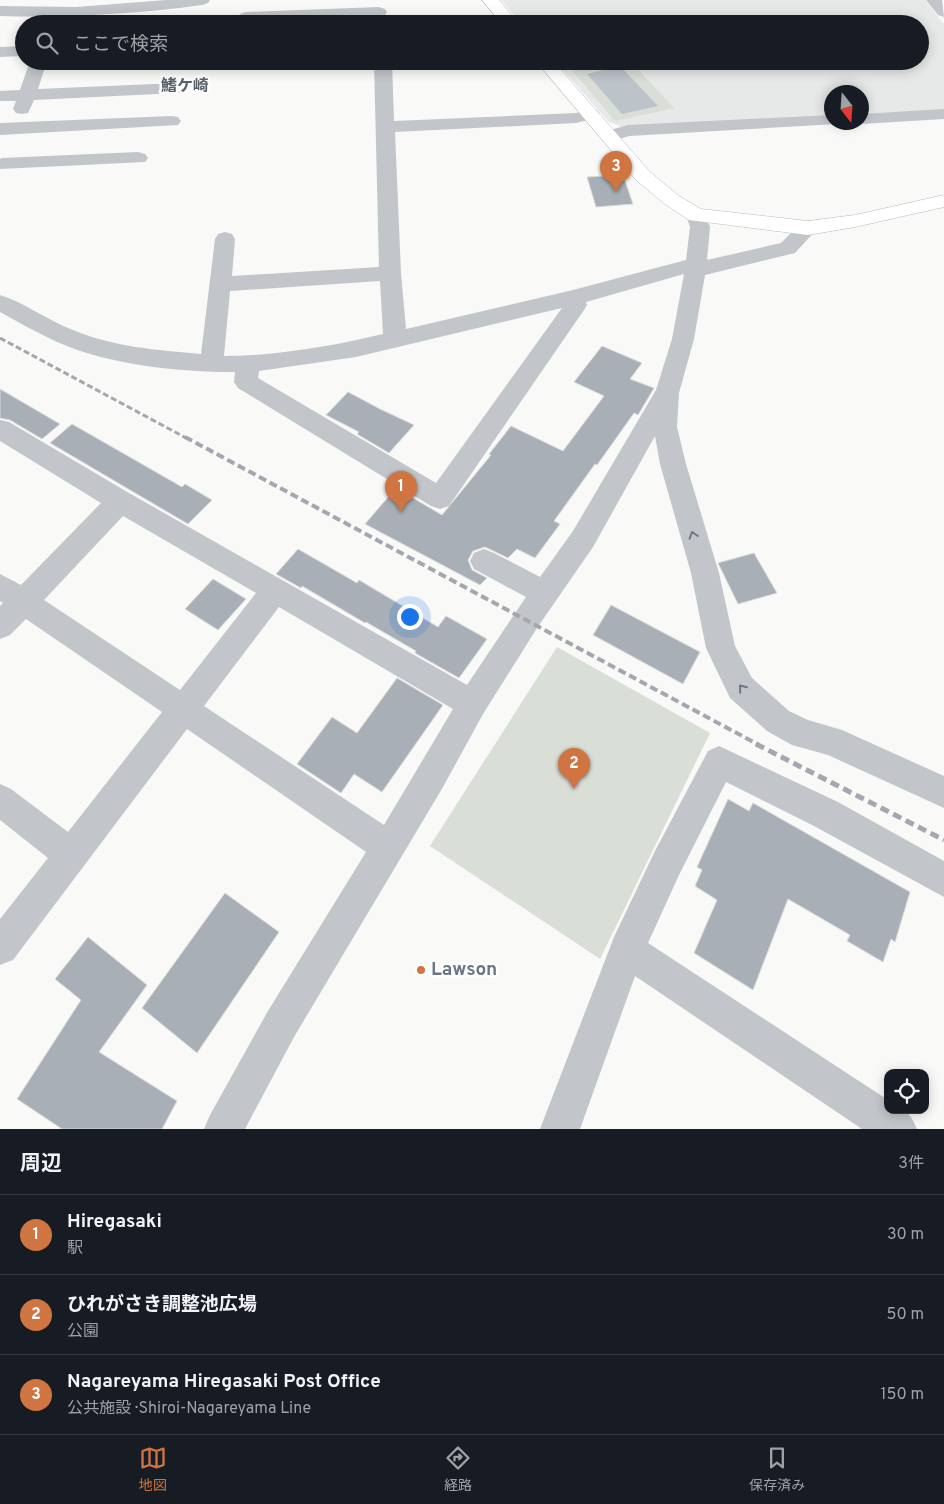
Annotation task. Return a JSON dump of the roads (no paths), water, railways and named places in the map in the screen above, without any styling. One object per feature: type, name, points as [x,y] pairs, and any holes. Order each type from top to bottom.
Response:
[{"type":"main road","points":[[490,0],[503,15]]},
{"type":"main road","points":[[552,70],[643,176],[672,200],[696,215],[808,228],[855,221],[944,201]]},
{"type":"street","points":[[0,11],[55,12],[156,6],[179,10],[202,0]]},
{"type":"street","points":[[934,0],[944,12]]},
{"type":"street","points":[[299,15],[379,12]]},
{"type":"street","points":[[0,52],[15,51]]},
{"type":"street","points":[[36,70],[28,95],[8,128],[1,167],[138,158]]},
{"type":"street","points":[[383,70],[390,273],[395,338]]},
{"type":"street","points":[[0,96],[177,88]]},
{"type":"street","points":[[386,127],[576,118],[591,114]]},
{"type":"street","points":[[869,119],[944,114]]},
{"type":"street","points":[[610,136],[628,131],[824,120]]},
{"type":"street","points":[[8,128],[172,121]]},
{"type":"street","points":[[696,215],[700,227],[695,267],[683,339],[668,391],[665,428],[687,518],[705,573],[721,648],[741,688],[778,720],[803,734],[831,741],[944,792]]},
{"type":"street","points":[[0,303],[64,336],[102,348],[144,357],[211,364],[248,364],[339,352],[573,298],[695,267],[788,248],[808,228]]},
{"type":"street","points":[[211,364],[225,239]]},
{"type":"street","points":[[219,284],[390,273]]},
{"type":"street","points":[[248,364],[246,382],[440,498],[576,305],[573,298]]},
{"type":"street","points":[[224,1129],[281,1024],[432,776],[472,704],[535,606],[583,539],[668,391]]},
{"type":"street","points":[[0,429],[120,501],[472,704]]},
{"type":"street","points":[[0,626],[12,594],[120,501]]},
{"type":"street","points":[[484,560],[535,606]]},
{"type":"street","points":[[0,947],[275,590]]},
{"type":"street","points":[[12,594],[388,848]]},
{"type":"street","points":[[560,1129],[627,950],[667,863],[719,762],[826,814],[944,880]]},
{"type":"street","points":[[0,800],[71,855]]},
{"type":"street","points":[[627,950],[897,1129]]},
{"type":"railway","points":[[0,338],[188,439]]},
{"type":"railway","points":[[185,437],[759,745]]},
{"type":"railway","points":[[756,744],[944,840]]},
{"type":"place","name":"Nagareyama Hiregasaki Post Office","points":[[616,192]]},
{"type":"place","name":"Hiregasaki","points":[[401,512]]},
{"type":"place","name":"ひれがさき調整池広場","points":[[574,789]]},
{"type":"place","name":"Lawson","points":[[421,970]]},
{"type":"district","name":"鰭ケ崎","points":[[185,87]]}]
